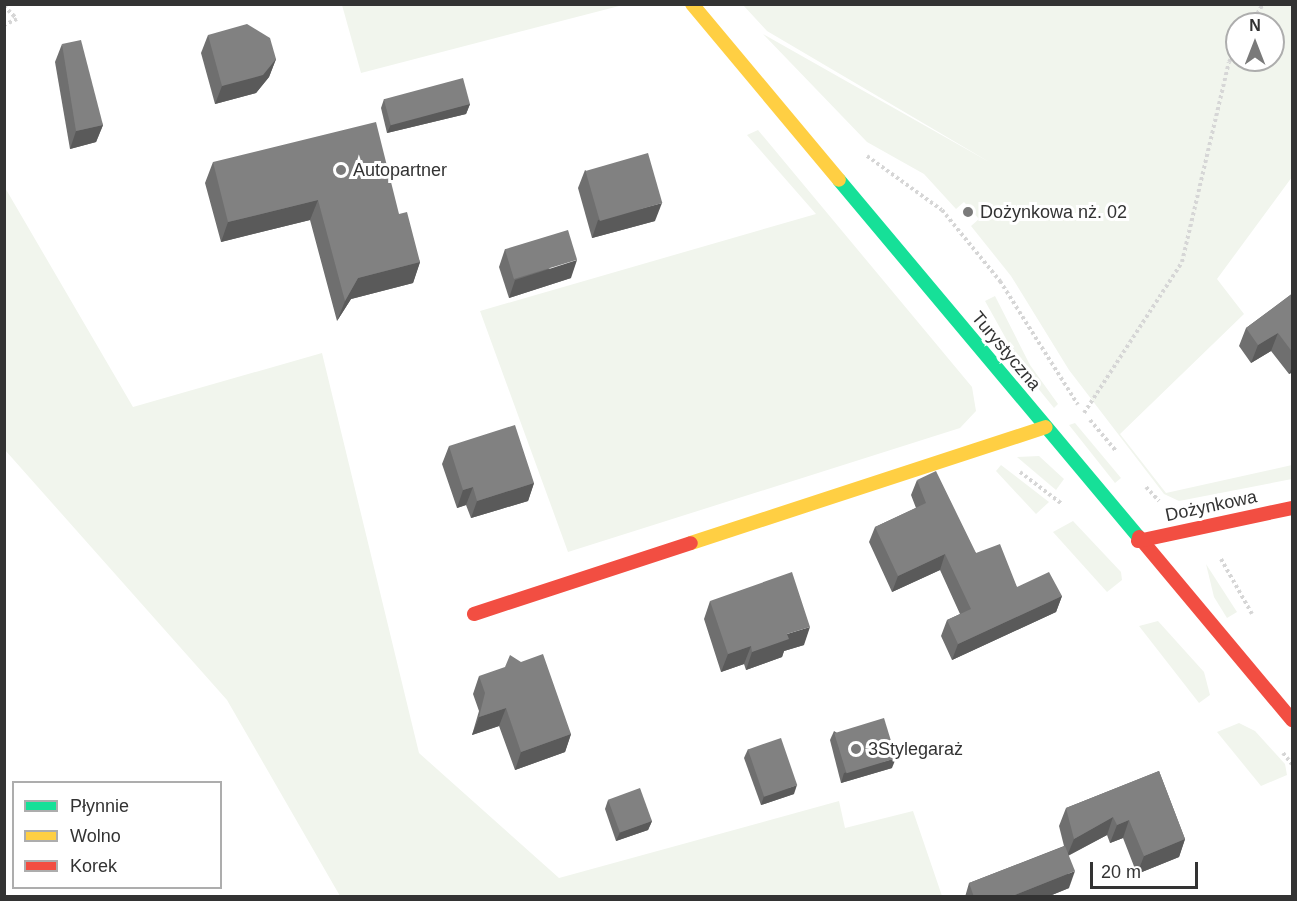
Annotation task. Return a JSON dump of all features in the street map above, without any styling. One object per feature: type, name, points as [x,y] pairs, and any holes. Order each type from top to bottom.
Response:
[{"type":"main road","name":"Turystyczna","points":[[692,4],[1046,427],[1138,541],[1293,720]]},
{"type":"main road","points":[[474,614],[1046,427]]},
{"type":"main road","name":"Dożynkowa","points":[[1138,541],[1293,508]]},
{"type":"path","points":[[4,6],[17,19],[4,25]]},
{"type":"path","points":[[1084,413],[1182,262],[1227,72]]},
{"type":"path","points":[[860,149],[942,210],[1000,280],[1054,375],[1119,455]]},
{"type":"path","points":[[1138,478],[1167,510]]},
{"type":"path","points":[[1214,551],[1241,586],[1258,623]]},
{"type":"shaded area","points":[[342,4],[623,5],[361,73]]},
{"type":"shaded area","points":[[743,5],[1292,5],[1292,177],[1217,279],[1244,314],[1120,434],[1166,493],[1292,465],[1292,479],[1179,501],[1164,494],[1069,370],[1011,276],[971,226],[979,219],[964,202],[956,209],[924,174],[867,142],[763,34],[991,163],[767,31]]},
{"type":"shaded area","points":[[758,130],[972,387],[976,411],[960,428],[568,552],[480,311],[816,214],[747,135]]},
{"type":"shaded area","points":[[4,186],[133,407],[322,353],[419,753],[559,878],[839,801],[845,828],[913,811],[942,896],[340,896],[227,700],[5,450]]},
{"type":"shaded area","points":[[995,296],[1030,365],[1058,404],[1054,408],[1024,371],[985,301]]},
{"type":"shaded area","points":[[1075,423],[1121,478],[1115,483],[1069,425]]},
{"type":"shaded area","points":[[1039,456],[1064,479],[1056,490],[1017,457]]},
{"type":"shaded area","points":[[1001,465],[1049,502],[1036,514],[996,471]]},
{"type":"shaded area","points":[[1073,521],[1121,572],[1122,580],[1107,592],[1053,532]]},
{"type":"shaded area","points":[[1206,564],[1237,612],[1227,618],[1214,597]]},
{"type":"shaded area","points":[[1158,621],[1204,672],[1210,695],[1199,703],[1139,626]]},
{"type":"shaded area","points":[[1239,723],[1255,731],[1285,764],[1287,775],[1261,786],[1217,732]]},
{"type":"building","points":[[247,24],[270,38],[276,59],[263,75],[222,86],[208,35]]},
{"type":"building","points":[[81,40],[103,125],[76,131],[62,44]]},
{"type":"building","points":[[463,78],[470,104],[391,125],[384,99]]},
{"type":"building","points":[[376,122],[399,214],[407,212],[420,262],[358,278],[345,301],[318,200],[228,222],[213,162]]},
{"type":"building","points":[[648,153],[662,203],[600,221],[586,171]]},
{"type":"building","points":[[568,230],[577,260],[514,279],[505,249]]},
{"type":"building","points":[[1293,293],[1293,353],[1278,333],[1258,345],[1246,328]]},
{"type":"building","points":[[515,425],[534,483],[477,501],[473,487],[463,490],[449,446]]},
{"type":"building","points":[[936,471],[976,553],[1000,544],[1017,587],[1049,572],[1062,596],[958,644],[947,620],[971,609],[945,554],[898,576],[875,527],[926,503],[917,480]]},
{"type":"building","points":[[792,572],[810,627],[787,634],[789,639],[752,652],[751,646],[728,654],[710,601]]},
{"type":"building","points":[[543,654],[571,734],[521,752],[506,708],[479,717],[485,693],[479,676],[505,667],[510,655],[521,662]]},
{"type":"building","points":[[884,718],[896,758],[847,773],[834,733]]},
{"type":"building","points":[[781,738],[797,785],[764,797],[748,749]]},
{"type":"building","points":[[1159,771],[1185,839],[1144,856],[1129,820],[1117,825],[1113,817],[1074,839],[1066,808]]},
{"type":"building","points":[[640,788],[652,821],[620,833],[608,800]]},
{"type":"building","points":[[1065,846],[1075,871],[1010,897],[974,897],[969,883]]},
{"type":"traffic: fast","points":[[839,180],[1139,537]]},
{"type":"traffic: slow","points":[[692,4],[839,180]]},
{"type":"traffic: slow","points":[[691,543],[1046,427]]},
{"type":"traffic: jam","points":[[1138,541],[1292,508]]},
{"type":"traffic: jam","points":[[1139,537],[1292,720]]},
{"type":"traffic: jam","points":[[474,614],[691,543]]},
{"type":"place","name":"Autopartner","points":[[341,170]]},
{"type":"place","name":"Dożynkowa nż. 02","points":[[968,212]]},
{"type":"place","name":"3Stylegaraż","points":[[856,749]]}]
